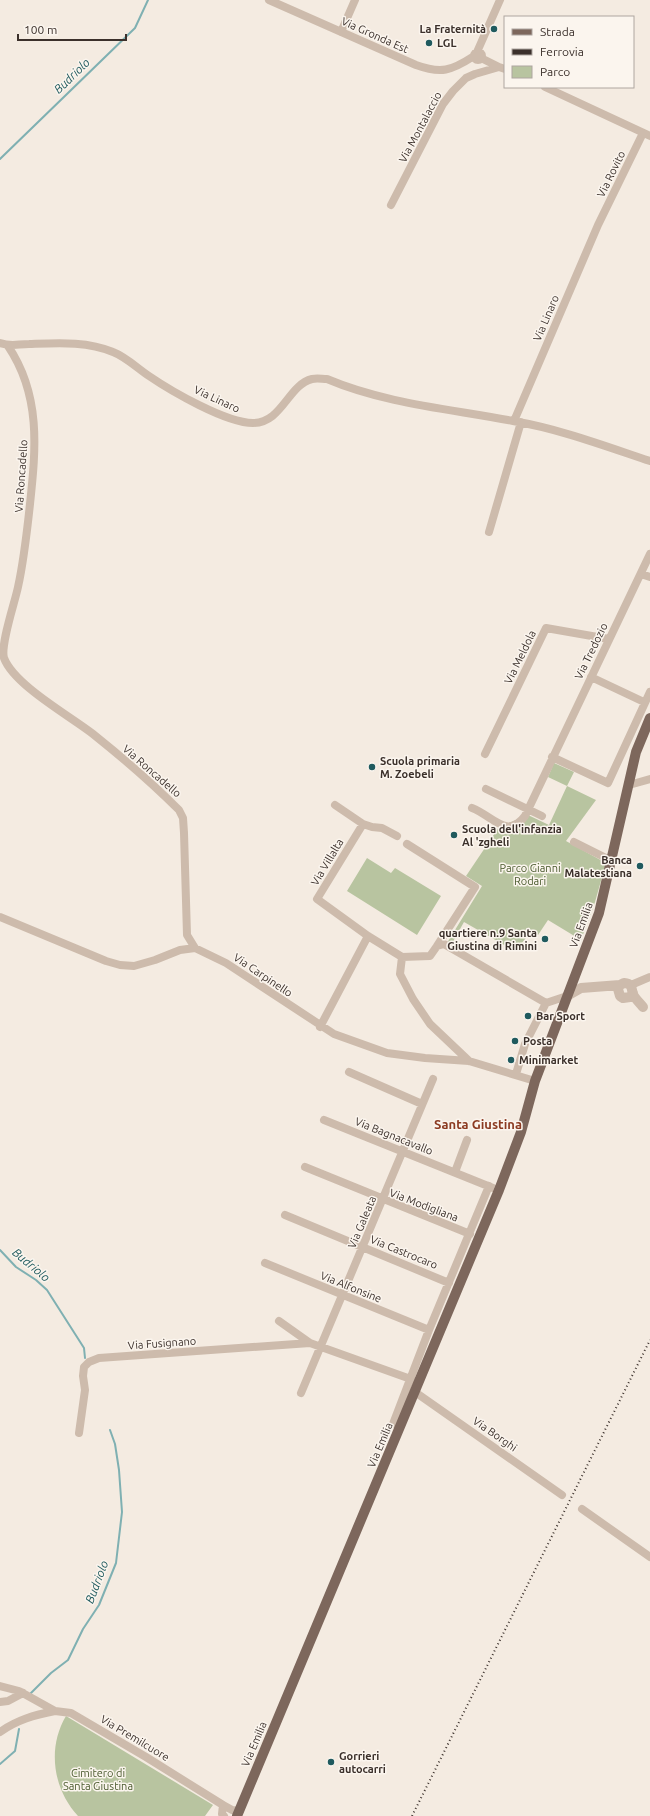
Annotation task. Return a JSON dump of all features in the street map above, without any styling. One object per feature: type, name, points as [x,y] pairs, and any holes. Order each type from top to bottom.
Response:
[{"type":"main road","name":"Via Emilia","points":[[238,1813],[415,1392],[415,1380],[494,1188],[521,1132],[535,1081],[599,913],[636,752],[650,718]]},
{"type":"street","name":"Via Gronda Est","points":[[269,0],[416,65],[433,71],[450,69],[477,55]]},
{"type":"street","points":[[341,32],[355,0]]},
{"type":"street","points":[[500,0],[477,55],[502,68]]},
{"type":"street","name":"Via Montalaccio","points":[[391,205],[444,104],[453,91],[470,76],[502,68]]},
{"type":"street","points":[[547,88],[646,135]]},
{"type":"street","name":"Via Rovito","points":[[598,225],[646,135]]},
{"type":"street","name":"Via Linaro","points":[[517,421],[598,225]]},
{"type":"street","name":"Via Linaro","points":[[0,343],[8,346],[20,344],[68,343],[96,346],[115,352],[168,388],[224,416],[241,422],[262,422],[280,410],[301,386],[311,379],[318,379],[327,380],[372,394],[402,401],[517,421],[580,437],[650,461]]},
{"type":"street","name":"Via Roncadello","points":[[8,346],[19,363],[27,384],[34,420],[36,451],[26,542],[18,587],[4,642],[2,657],[31,690],[93,734],[179,810],[183,818],[184,833],[187,935],[195,948]]},
{"type":"street","points":[[489,532],[517,421]]},
{"type":"street","name":"Via Tredozio","points":[[472,808],[489,816],[500,824],[511,827],[520,823],[529,809],[552,757],[650,554]]},
{"type":"street","points":[[641,574],[650,577]]},
{"type":"street","name":"Via Meldola","points":[[485,754],[546,628],[609,639]]},
{"type":"street","points":[[591,677],[644,702]]},
{"type":"street","points":[[552,757],[608,783],[644,702],[650,692]]},
{"type":"street","points":[[624,748],[636,752]]},
{"type":"street","points":[[629,785],[650,779]]},
{"type":"street","points":[[486,789],[542,816]]},
{"type":"street","points":[[335,805],[363,824],[382,828],[397,836]]},
{"type":"street","name":"Via Villalta","points":[[363,824],[317,899],[368,936],[402,957]]},
{"type":"street","points":[[574,842],[612,861]]},
{"type":"street","points":[[407,844],[475,886],[430,956],[402,957],[400,974],[413,999],[430,1024],[469,1061]]},
{"type":"street","points":[[0,917],[106,961],[120,965],[134,966],[155,960],[180,950],[195,948]]},
{"type":"street","points":[[320,1026],[368,936]]},
{"type":"street","points":[[437,946],[444,944],[546,1003]]},
{"type":"street","name":"Via Carpinello","points":[[195,948],[226,963],[334,1034],[388,1053],[418,1058],[469,1061],[516,1074]]},
{"type":"street","points":[[535,1081],[516,1074],[525,1044],[546,1003],[567,996],[581,988],[628,988],[650,977]]},
{"type":"street","points":[[601,988],[647,1008]]},
{"type":"street","points":[[622,997],[630,997],[628,988]]},
{"type":"street","points":[[628,988],[647,1008]]},
{"type":"street","points":[[349,1072],[422,1104]]},
{"type":"street","name":"Via Galeata","points":[[321,1348],[433,1079]]},
{"type":"street","name":"Via Bagnacavallo","points":[[324,1120],[494,1188]]},
{"type":"street","points":[[456,1172],[467,1140]]},
{"type":"street","name":"Via Modigliana","points":[[305,1167],[383,1200],[470,1234]]},
{"type":"street","name":"Via Emilia","points":[[393,1424],[415,1380],[429,1330],[449,1282],[470,1234],[494,1188]]},
{"type":"street","name":"Via Castrocaro","points":[[285,1215],[449,1282]]},
{"type":"street","name":"Via Alfonsine","points":[[265,1263],[429,1330]]},
{"type":"street","name":"Via Fusignano","points":[[279,1321],[310,1343],[321,1348],[415,1380]]},
{"type":"street","name":"Via Fusignano","points":[[79,1433],[85,1390],[83,1376],[84,1367],[89,1362],[99,1358],[310,1343]]},
{"type":"street","points":[[301,1393],[321,1348]]},
{"type":"street","name":"Via Borghi","points":[[415,1392],[562,1495]]},
{"type":"street","points":[[582,1509],[650,1557]]},
{"type":"street","name":"Via Premilcuore","points":[[0,1686],[23,1693],[55,1711],[71,1713],[238,1813]]},
{"type":"street","points":[[0,1702],[8,1701],[23,1693]]},
{"type":"street","points":[[0,1732],[15,1722],[33,1715],[55,1711]]},
{"type":"street","points":[[223,1805],[222,1814],[224,1816]]},
{"type":"green space","points":[[554,763],[574,772],[567,786],[548,777]]},
{"type":"green space","name":"Parco Gianni Rodari","points":[[567,786],[596,800],[566,841],[606,863],[595,902],[581,940],[548,920],[538,935],[531,932],[515,951],[464,922],[451,945],[447,943],[482,886],[466,876],[499,827],[528,815],[549,825]]},
{"type":"green space","points":[[367,858],[391,873],[395,868],[441,896],[417,935],[347,891]]},
{"type":"green space","name":"Cimitero di Santa Giustina","points":[[66,1716],[213,1805],[205,1816],[78,1816],[63,1793],[58,1781],[56,1768],[56,1741]]},
{"type":"waterway","name":"Budriolo","points":[[0,159],[135,28],[148,0]]},
{"type":"waterway","name":"Budriolo","points":[[0,1250],[16,1267],[36,1280],[47,1290],[84,1348],[85,1358]]},
{"type":"waterway","name":"Budriolo","points":[[31,1693],[51,1673],[68,1660],[83,1629],[99,1605],[116,1563],[122,1512],[119,1470],[115,1444],[110,1430]]},
{"type":"waterway","name":"Budriolo","points":[[0,1764],[15,1751],[19,1729]]},
{"type":"railway","points":[[412,1816],[650,1340]]},
{"type":"place","name":"La Fraternità","points":[[494,29]]},
{"type":"place","name":"LGL","points":[[429,43]]},
{"type":"place","name":"Scuola primaria M. Zoebeli","points":[[372,767]]},
{"type":"place","name":"Scuola dell'infanzia Al 'zgheli","points":[[454,835]]},
{"type":"place","name":"Banca Malatestiana","points":[[640,866]]},
{"type":"place","name":"quartiere n.9 Santa Giustina di Rimini","points":[[545,939]]},
{"type":"place","name":"Bar Sport","points":[[528,1016]]},
{"type":"place","name":"Posta","points":[[515,1041]]},
{"type":"place","name":"Minimarket","points":[[511,1060]]},
{"type":"place","name":"Gorrieri autocarri","points":[[331,1762]]},
{"type":"district","name":"Santa Giustina","points":[[478,1124]]}]
